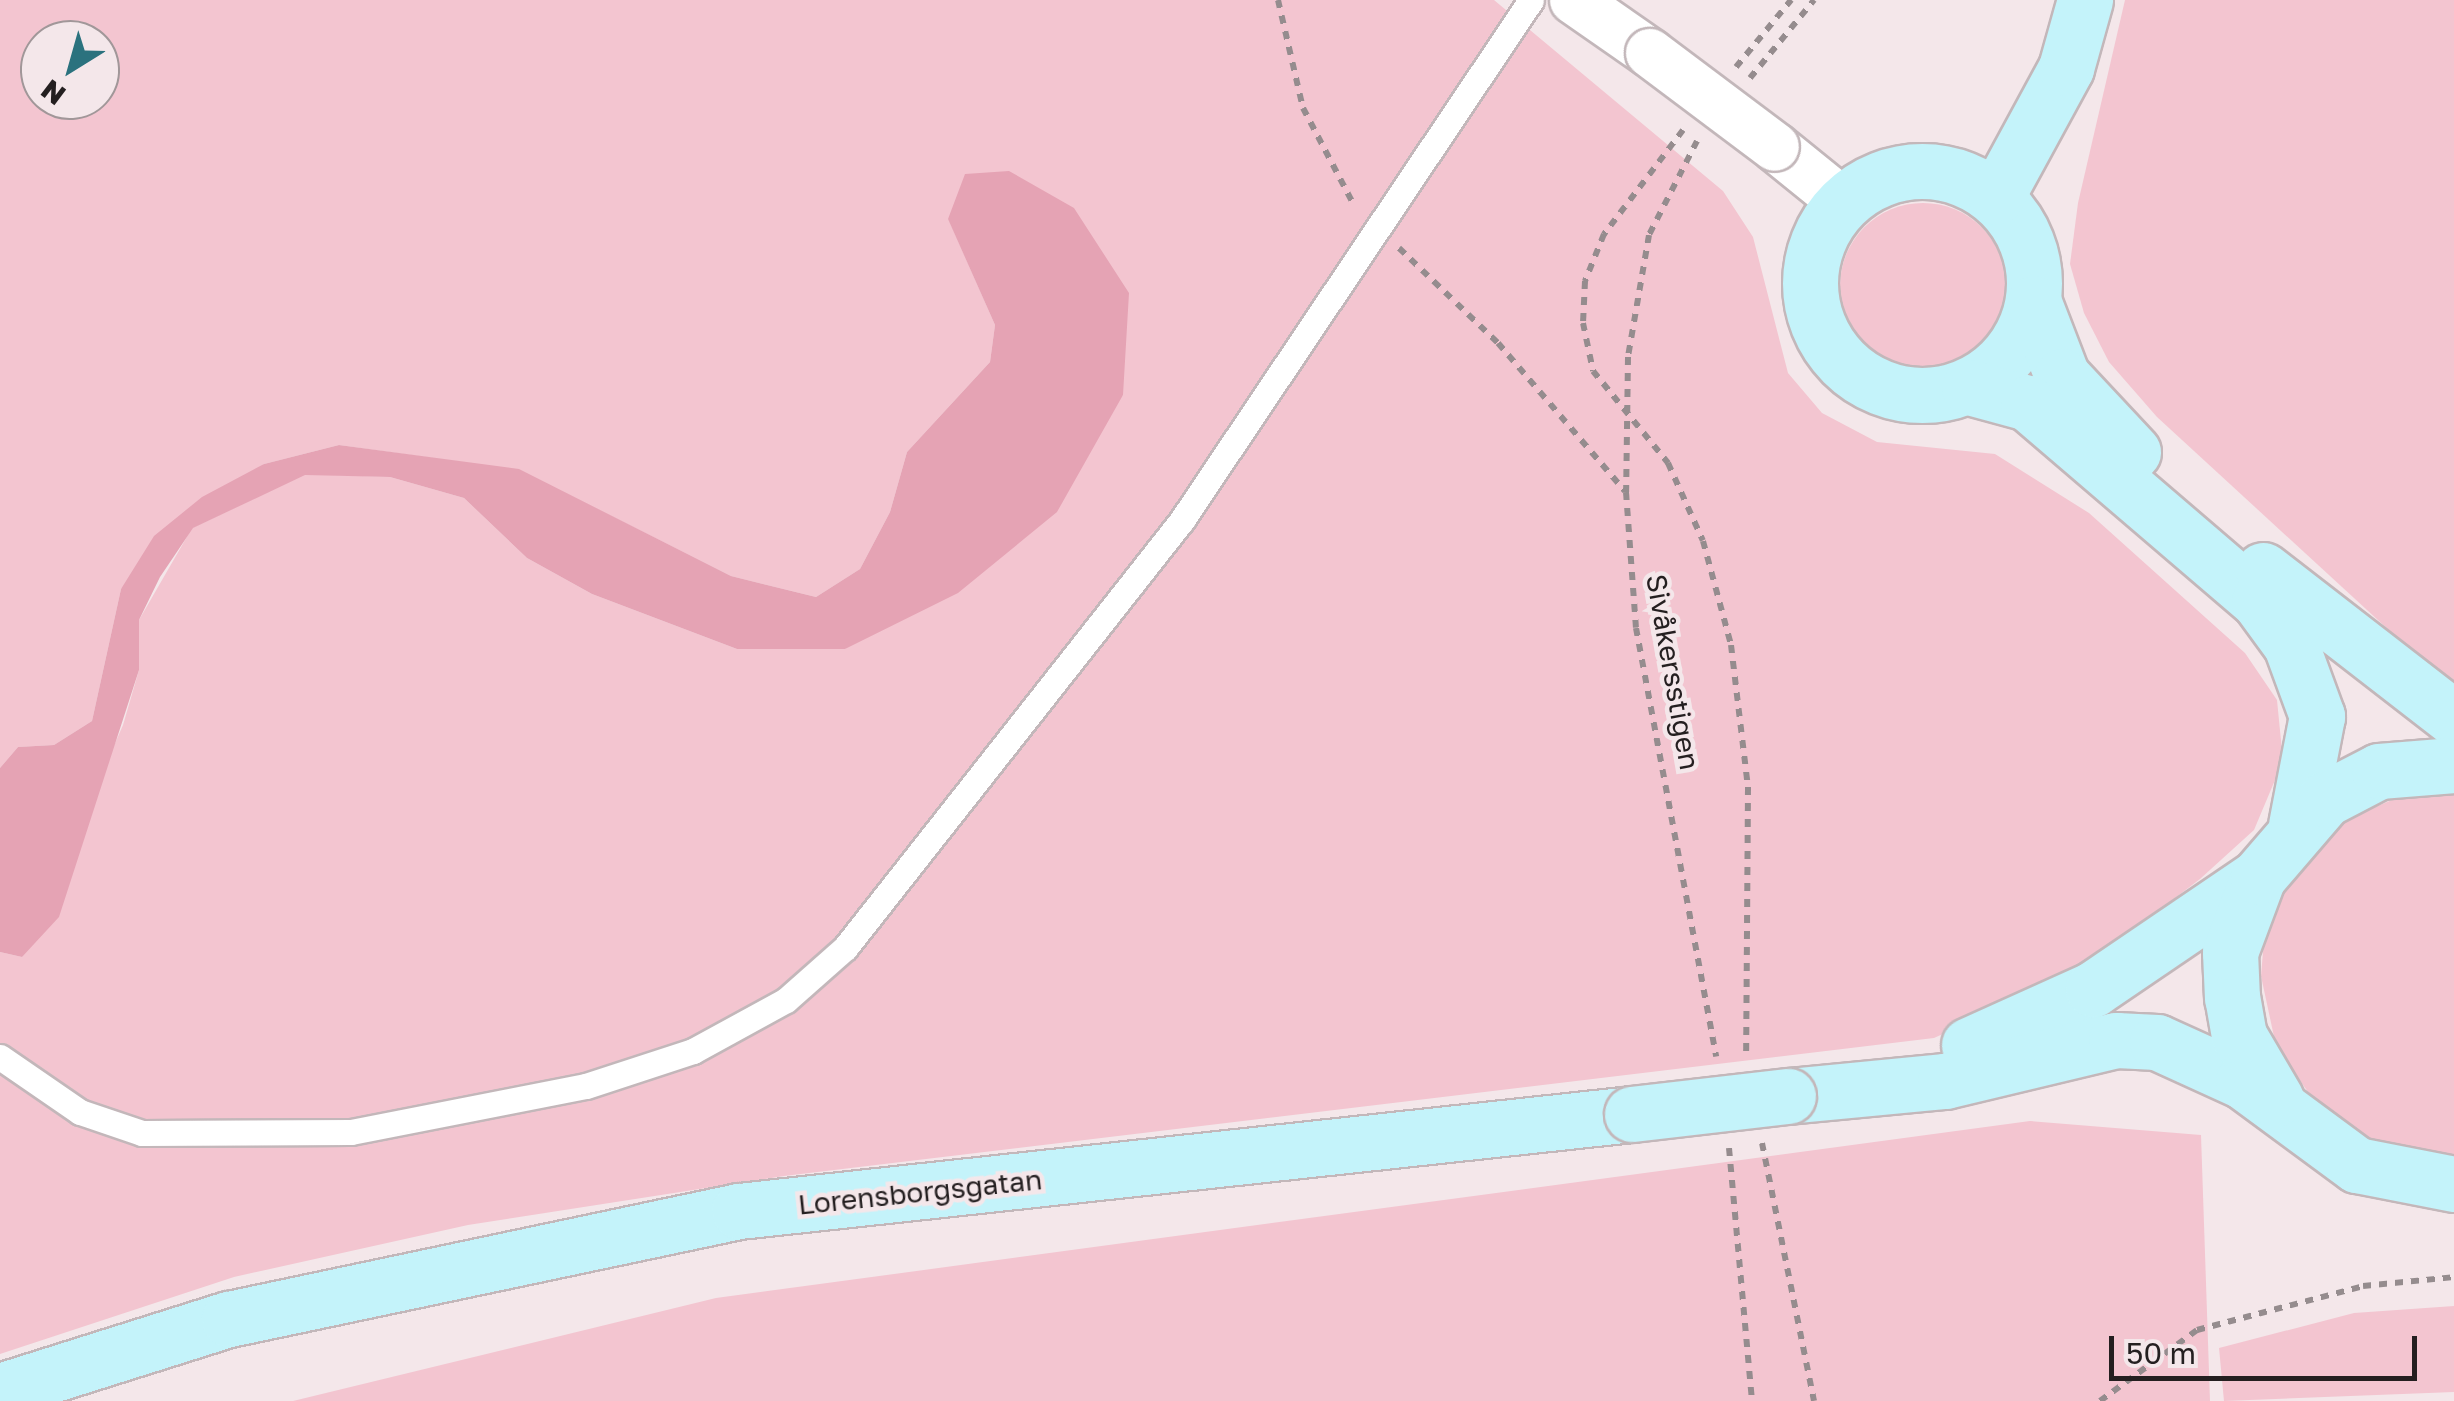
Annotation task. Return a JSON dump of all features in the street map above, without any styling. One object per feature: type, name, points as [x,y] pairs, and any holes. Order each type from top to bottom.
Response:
[{"type":"main road","points":[[1996,197],[2066,68],[2085,0]]},
{"type":"main road","points":[[2296,826],[2317,716],[2291,645],[2259,601],[2028,403],[1970,387],[1900,395],[1842,364],[1816,326],[1808,287],[1818,236],[1842,202],[1881,178],[1932,170],[1996,197],[2023,232],[2034,302],[2062,376],[2120,440],[2341,636],[2454,718]]},
{"type":"main road","points":[[1970,387],[2012,354],[2034,302]]},
{"type":"main road","name":"Lorensborgsgatan","points":[[2283,1110],[2240,1036],[2232,998],[2230,952],[2258,876],[2296,826],[2379,771],[2454,765]]},
{"type":"main road","name":"Lorensborgsgatan","points":[[1766,1103],[2031,1022],[2258,876]]},
{"type":"main road","name":"Lorensborgsgatan","points":[[0,1392],[229,1319],[739,1211],[1945,1081],[2116,1040],[2200,1057],[2283,1110],[2357,1165],[2454,1184]]},
{"type":"main road","name":"Lorensborgsgatan","points":[[0,1400],[66,1370]]},
{"type":"street","points":[[1574,0],[1775,147],[1842,202]]},
{"type":"lane","points":[[0,1057],[80,1112],[142,1133],[351,1132],[586,1086],[693,1051],[786,1000],[845,948],[1182,520],[1531,0]]},
{"type":"path","points":[[1278,0],[1303,108],[1348,198],[1498,343],[1626,492]]},
{"type":"path","points":[[1732,70],[1791,0]]},
{"type":"path","points":[[1736,94],[1814,0]]},
{"type":"path","points":[[1695,116],[1604,234],[1585,281],[1593,371],[1628,420],[1668,463],[1703,541],[1731,645],[1748,786],[1740,1022],[1766,1103],[1814,1401]]},
{"type":"path","name":"Sivåkersstigen","points":[[1711,123],[1687,152],[1649,236],[1628,420],[1626,492],[1636,628],[1717,1065]]},
{"type":"path","points":[[1726,1134],[1752,1401]]},
{"type":"path","points":[[2100,1401],[2197,1330],[2362,1286],[2454,1278]]},
{"type":"shaded area","points":[[0,0],[1494,0],[1723,191],[1753,237],[1788,373],[1822,413],[1877,442],[1995,454],[2089,513],[2245,653],[2277,700],[2283,761],[2254,830],[2200,879],[2074,975],[1934,1038],[784,1176],[468,1225],[234,1277],[0,1354],[0,952],[22,957],[123,725],[139,670],[139,620],[192,528],[305,474],[390,477],[464,498],[527,558],[592,594],[737,649],[845,649],[1123,395],[948,218],[995,325],[990,362],[907,452],[890,512],[860,569],[816,597],[731,576],[519,470],[339,445],[264,464],[121,589],[92,721],[54,745],[18,747],[0,768]]},
{"type":"shaded area","points":[[2125,0],[2454,0],[2454,690],[2157,417],[2109,362],[2084,313],[2070,264],[2078,203]]},
{"type":"shaded area","points":[[1009,171],[1074,208],[1129,293],[1123,395],[1057,512],[958,593],[845,649],[737,649],[592,594],[527,558],[464,498],[390,477],[305,475],[193,528],[160,577],[139,620],[139,670],[59,917],[22,957],[0,952],[0,768],[18,747],[54,745],[92,721],[121,589],[154,536],[202,497],[264,464],[339,445],[519,469],[731,576],[816,597],[860,569],[890,512],[907,452],[990,362],[995,325],[948,219],[965,174]]},
{"type":"shaded area","points":[[1923,203],[1955,210],[1981,228],[1999,254],[2006,286],[1999,318],[1981,344],[1955,362],[1923,369],[1891,362],[1865,344],[1847,318],[1840,286],[1847,254],[1865,228],[1891,210]]},
{"type":"shaded area","points":[[2454,791],[2454,1156],[2448,1157],[2377,1144],[2317,1105],[2276,1046],[2261,976],[2264,940],[2290,874],[2340,822],[2406,794]]},
{"type":"shaded area","points":[[2030,1121],[2201,1135],[2210,1401],[293,1401],[716,1298]]},
{"type":"shaded area","points":[[2454,1306],[2454,1392],[2224,1401],[2219,1348],[2354,1313]]}]
